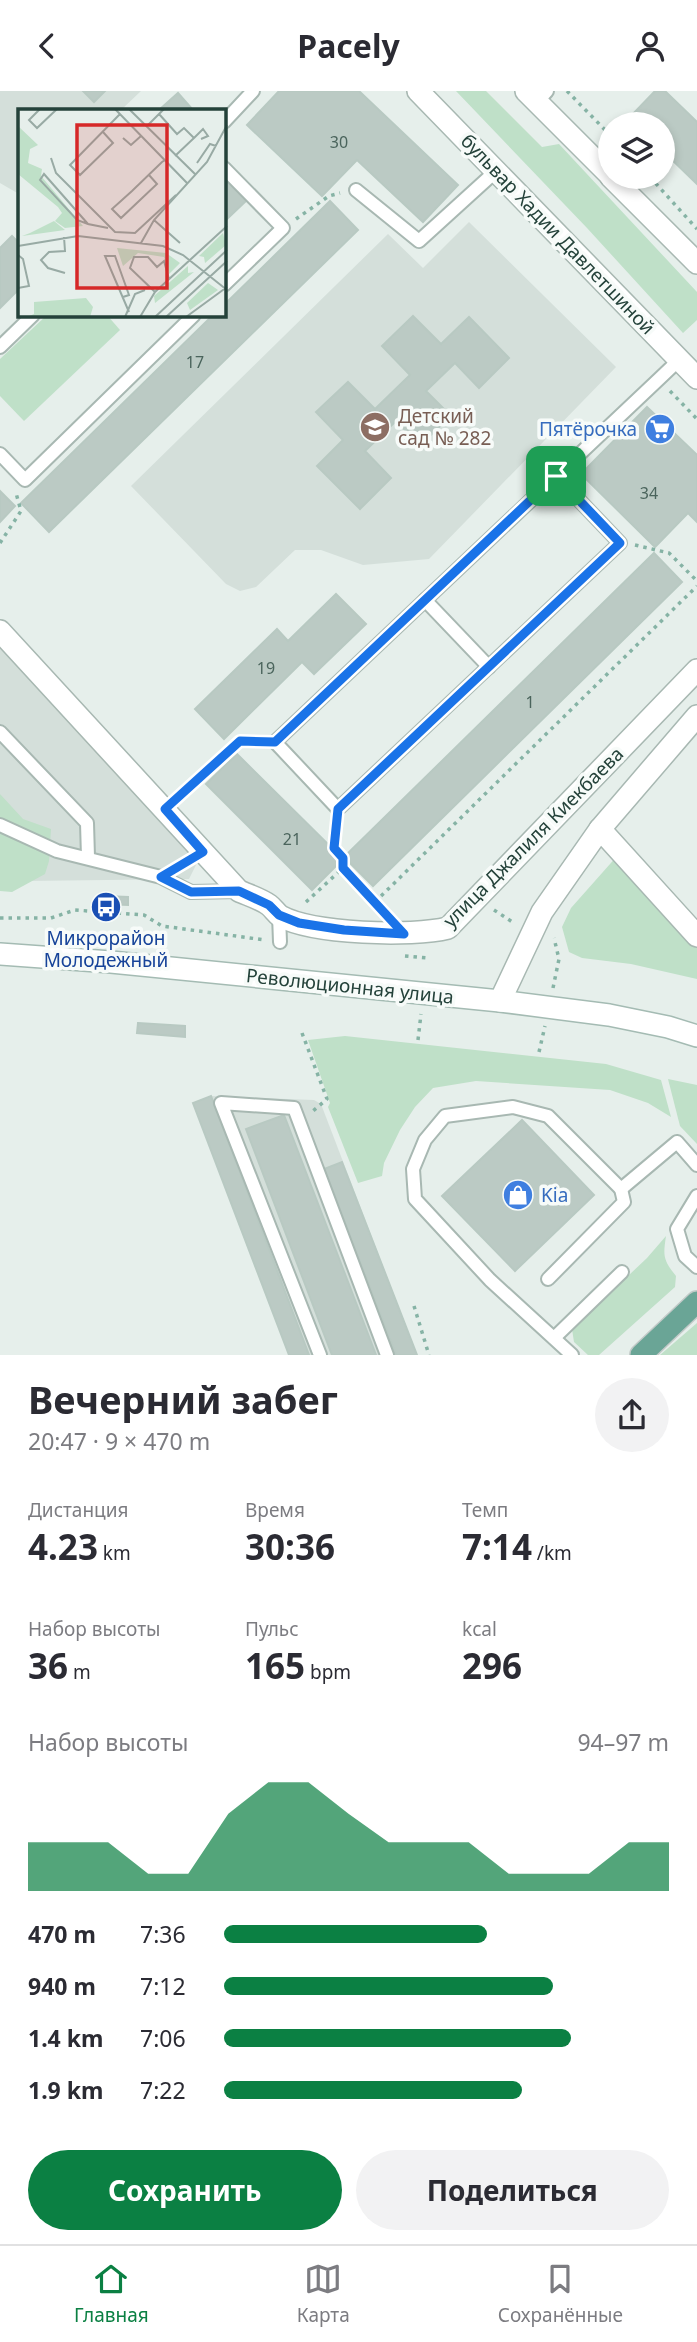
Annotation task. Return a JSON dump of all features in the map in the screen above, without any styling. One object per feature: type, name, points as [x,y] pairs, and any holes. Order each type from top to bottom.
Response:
[{"type":"main road","points":[[641,1355],[697,1302]]},
{"type":"street","name":"бульвар Хадии Давлетшиной","points":[[418,91],[697,378]]},
{"type":"street","points":[[537,95],[598,162]]},
{"type":"street","points":[[624,189],[697,263]]},
{"type":"street","name":"улица Джалиля Киекбаева","points":[[0,631],[239,891],[269,905],[279,915],[299,923],[344,930],[402,944],[448,928],[697,670]]},
{"type":"street","points":[[500,1001],[542,912],[600,829],[697,716]]},
{"type":"street","points":[[600,829],[697,936]]},
{"type":"street","name":"Революционная улица","points":[[0,954],[111,962],[500,1001],[608,1015],[697,1036]]},
{"type":"lane","points":[[226,120],[253,91]]},
{"type":"lane","points":[[226,170],[283,228],[226,283]]},
{"type":"lane","points":[[356,190],[419,241],[496,171]]},
{"type":"lane","points":[[0,348],[31,317]]},
{"type":"lane","points":[[0,454],[25,480],[192,317]]},
{"type":"lane","points":[[556,476],[620,543],[338,809],[275,742],[556,476],[680,359]]},
{"type":"lane","points":[[425,600],[489,667]]},
{"type":"lane","points":[[0,732],[87,823],[88,857]]},
{"type":"lane","points":[[0,825],[57,851],[161,877],[191,892],[239,891]]},
{"type":"lane","points":[[279,915],[280,942]]},
{"type":"lane","points":[[320,1355],[222,1103],[294,1108],[387,1355]]},
{"type":"lane","points":[[548,1279],[624,1202],[621,1189],[548,1116],[513,1107],[444,1116],[425,1140],[413,1169],[415,1199],[490,1280],[572,1355]]},
{"type":"lane","points":[[621,1189],[677,1142],[697,1165]]},
{"type":"lane","points":[[697,1196],[677,1229],[684,1256],[697,1267]]},
{"type":"lane","points":[[554,1338],[622,1272]]},
{"type":"path","points":[[567,91],[598,123]]},
{"type":"path","points":[[661,189],[697,229]]},
{"type":"path","points":[[283,228],[330,196],[356,190]]},
{"type":"path","points":[[659,379],[697,419]]},
{"type":"path","points":[[0,543],[21,511],[16,493],[25,480]]},
{"type":"path","points":[[375,902],[697,584],[669,553],[641,545],[620,543]]},
{"type":"path","points":[[165,809],[240,741],[275,742]]},
{"type":"path","points":[[338,809],[334,848],[343,858],[343,868],[375,902],[402,944],[427,958]]},
{"type":"path","points":[[279,915],[306,902],[343,868]]},
{"type":"path","points":[[0,918],[51,918],[75,910],[144,915],[162,926],[280,942]]},
{"type":"path","points":[[539,1052],[559,959],[553,932]]},
{"type":"path","points":[[300,1123],[327,1099],[302,1033]]},
{"type":"path","points":[[414,1306],[429,1355]]},
{"type":"shaded area","points":[[0,91],[141,91],[122,109],[18,109],[18,193],[0,183]]},
{"type":"shaded area","name":"Детский сад № 282","points":[[469,222],[616,367],[429,559],[363,565],[321,550],[295,550],[256,587],[240,591],[226,584],[131,486],[388,234],[423,268]]},
{"type":"shaded area","points":[[0,646],[198,861],[189,879],[25,881],[0,860]]},
{"type":"shaded area","points":[[211,1096],[314,1100],[321,1104],[417,1355],[289,1355],[193,1103]]},
{"type":"green space","points":[[456,91],[486,91],[542,147],[559,144],[598,189],[601,189],[697,292],[697,320],[683,333]]},
{"type":"green space","points":[[45,317],[109,317],[120,330],[24,421],[0,396],[0,359]]},
{"type":"green space","points":[[0,794],[23,819],[51,829],[49,861],[45,874],[12,892],[0,891]]},
{"type":"green space","points":[[618,855],[697,941],[697,979],[631,964],[582,958],[569,952],[562,927],[571,908]]},
{"type":"green space","points":[[345,1036],[606,1064],[661,1080],[671,1117],[648,1103],[610,1090],[476,1081],[433,1088],[415,1107],[400,1130],[384,1163],[382,1176],[358,1183],[328,1107],[330,1103],[308,1040]]},
{"type":"green space","points":[[668,1079],[697,1085],[697,1144],[680,1126]]},
{"type":"green space","points":[[666,1236],[665,1257],[676,1276],[675,1287],[599,1355],[588,1355],[574,1342],[572,1329],[647,1258]]},
{"type":"green space","points":[[697,1323],[697,1355],[660,1355]]},
{"type":"building","points":[[83,91],[105,91],[94,102]]},
{"type":"building","points":[[279,91],[359,91],[458,185],[423,222],[357,160],[322,196],[247,125]]},
{"type":"building","points":[[655,91],[665,91],[697,122],[697,184],[675,163],[675,112],[635,112]]},
{"type":"building","points":[[178,93],[192,109],[160,109]]},
{"type":"building","points":[[226,179],[247,200],[226,220]]},
{"type":"building","points":[[330,201],[358,230],[49,532],[21,503],[211,317],[226,317],[226,303]]},
{"type":"building","points":[[12,236],[18,242],[18,290],[0,308],[0,248]]},
{"type":"building","points":[[413,316],[441,344],[469,317],[509,358],[479,388],[455,363],[426,391],[451,416],[420,445],[396,421],[365,451],[391,478],[360,509],[317,466],[343,440],[316,412],[348,382],[375,409],[410,375],[382,346]]},
{"type":"building","points":[[647,407],[697,455],[697,522],[688,513],[655,547],[581,474]]},
{"type":"building","points":[[0,491],[15,506],[0,522]]},
{"type":"building","points":[[654,553],[682,582],[373,886],[344,857]]},
{"type":"building","points":[[336,594],[366,624],[314,674],[302,662],[224,739],[195,709],[277,629],[288,641]]},
{"type":"building","points":[[237,754],[343,859],[312,890],[206,784]]},
{"type":"building","points":[[104,896],[128,897],[128,905],[104,904]]},
{"type":"building","points":[[138,1023],[185,1026],[185,1037],[137,1033]]},
{"type":"building","points":[[211,1096],[309,1355],[289,1355],[193,1103]]},
{"type":"building","points":[[284,1115],[376,1355],[332,1355],[246,1129]]},
{"type":"building","name":"Kia","points":[[522,1120],[594,1195],[515,1271],[442,1196]]},
{"type":"building","points":[[342,1162],[417,1355],[396,1355],[324,1169]]},
{"type":"place","name":"Детский сад № 282","points":[[375,427]]},
{"type":"place","name":"Пятёрочка","points":[[660,429]]},
{"type":"place","name":"Микрорайон Молодежный","points":[[106,907]]},
{"type":"place","name":"Kia","points":[[518,1195]]},
{"type":"route","points":[[556,476],[620,543],[338,809],[334,848],[343,858],[343,868],[404,934],[344,930],[299,923],[279,915],[269,905],[239,891],[191,892],[161,877],[203,852],[165,809],[240,741],[275,742],[556,476]]}]
